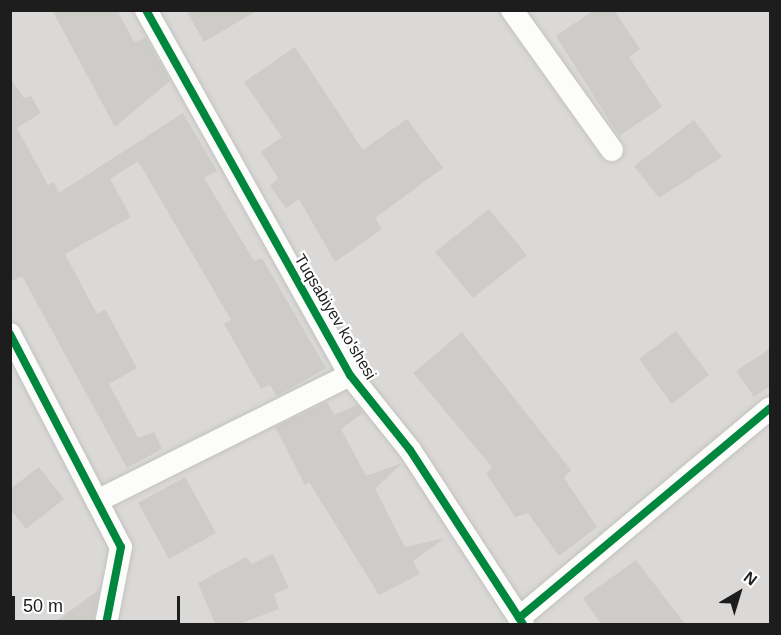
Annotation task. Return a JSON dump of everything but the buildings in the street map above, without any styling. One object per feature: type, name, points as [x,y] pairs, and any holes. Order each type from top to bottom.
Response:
[{"type":"street","name":"Tuqsabiyev ko'shesi","points":[[146,10],[350,375],[410,450],[521,621]]},
{"type":"street","points":[[519,13],[612,150]]},
{"type":"street","points":[[10,334],[121,547],[106,624]]},
{"type":"street","points":[[97,501],[350,375]]},
{"type":"street","points":[[521,621],[771,408]]},
{"type":"shaded area","points":[[11,11],[770,11],[770,624],[11,624]]},
{"type":"cycle path","points":[[146,10],[350,375],[410,450],[523,624]]},
{"type":"cycle path","points":[[10,334],[121,547],[106,624]]},
{"type":"cycle path","points":[[519,618],[770,408]]}]
